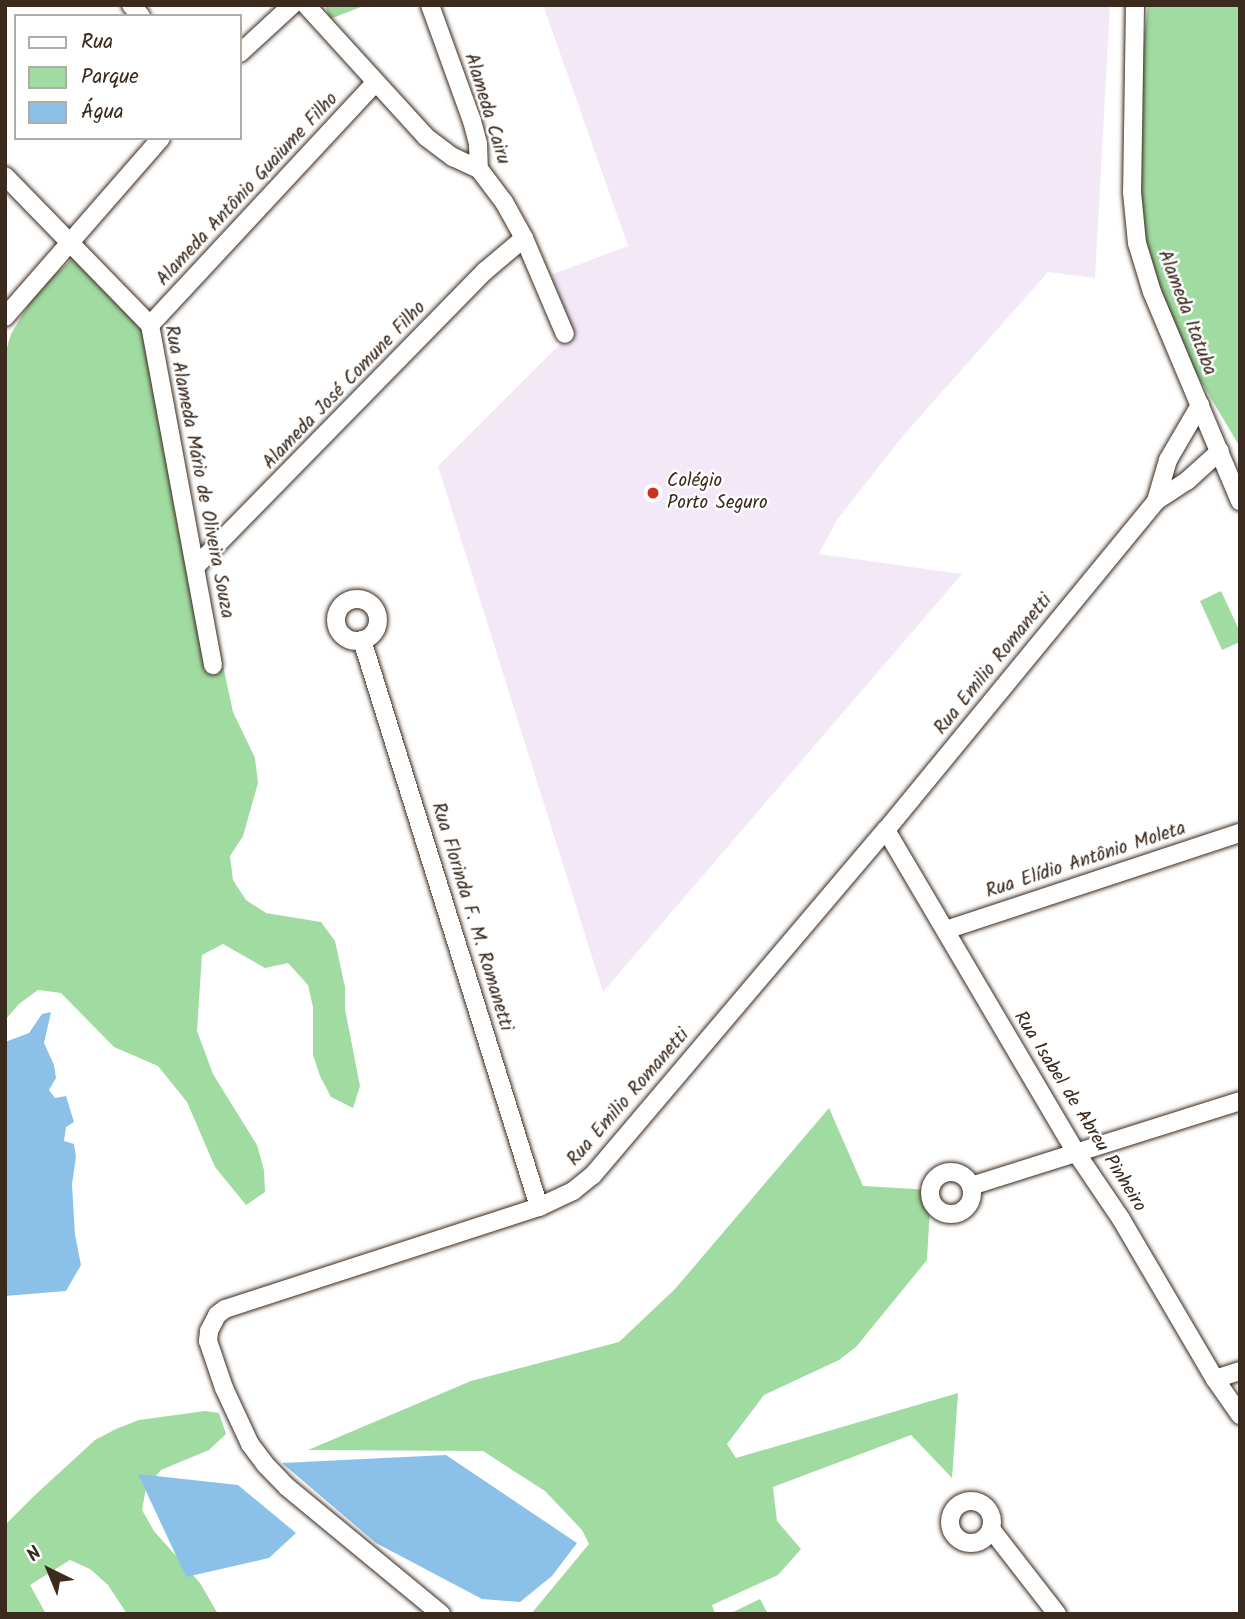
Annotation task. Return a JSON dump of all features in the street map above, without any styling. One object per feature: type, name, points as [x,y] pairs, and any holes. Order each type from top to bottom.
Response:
[{"type":"street","points":[[242,51],[292,5]]},
{"type":"street","points":[[306,5],[426,136],[453,157],[479,169]]},
{"type":"street","name":"Alameda Cairu","points":[[430,5],[472,121],[478,144],[479,169],[504,202],[524,238],[565,334]]},
{"type":"street","name":"Alameda Itatuba","points":[[1135,5],[1132,192],[1135,233],[1152,292],[1240,501]]},
{"type":"street","name":"Alameda Antônio Guaiume Filho","points":[[150,325],[375,83]]},
{"type":"street","points":[[5,317],[159,140]]},
{"type":"street","name":"Rua Alameda Mário de Oliveira Souza","points":[[5,176],[150,325],[214,665]]},
{"type":"street","name":"Alameda José Comune Filho","points":[[197,565],[485,271],[524,238]]},
{"type":"street","name":"Rua Emilio Romanetti","points":[[1156,501],[1168,460],[1200,405]]},
{"type":"street","name":"Rua Emilio Romanetti","points":[[440,1614],[286,1487],[250,1444],[224,1388],[208,1341],[209,1331],[217,1315],[225,1309],[539,1207],[573,1191],[593,1175],[886,830],[1156,501],[1188,480],[1220,451]]},
{"type":"street","name":"Rua Florinda F. M. Romanetti","points":[[362,640],[539,1207]]},
{"type":"street","name":"Rua Isabel de Abreu Pinheiro","points":[[886,830],[1075,1151],[1121,1219],[1215,1379],[1240,1415]]},
{"type":"street","name":"Rua Elídio Antônio Moleta","points":[[946,930],[1240,833]]},
{"type":"street","points":[[971,1186],[1240,1101]]},
{"type":"street","points":[[1215,1379],[1240,1371]]},
{"type":"street","points":[[991,1529],[1057,1614]]},
{"type":"shaded area","name":"Colégio Porto Seguro","points":[[543,5],[1110,5],[1095,278],[1048,272],[902,437],[837,520],[819,554],[962,574],[603,992],[438,466],[570,334],[551,275],[628,246]]},
{"type":"green space","points":[[325,5],[366,5],[330,19]]},
{"type":"green space","points":[[1148,5],[1240,5],[1240,447],[1149,294],[1126,198]]},
{"type":"green space","points":[[83,255],[137,313],[171,424],[233,712],[255,758],[258,783],[243,836],[230,856],[233,880],[246,900],[266,913],[321,922],[335,941],[345,987],[345,1009],[360,1086],[353,1108],[331,1097],[320,1076],[313,1055],[313,1007],[308,985],[288,963],[265,968],[223,944],[202,955],[197,1031],[213,1074],[257,1145],[264,1170],[265,1192],[246,1205],[215,1167],[187,1102],[158,1066],[114,1047],[61,993],[38,990],[19,1004],[5,1020],[5,354],[11,334],[36,292],[70,261]]},
{"type":"green space","points":[[1221,591],[1240,632],[1240,642],[1222,650],[1200,601]]},
{"type":"green space","points":[[829,1108],[863,1186],[931,1190],[927,1260],[856,1347],[839,1360],[764,1395],[727,1444],[736,1458],[958,1393],[952,1478],[911,1435],[773,1487],[777,1521],[801,1549],[778,1575],[712,1605],[715,1614],[531,1614],[589,1544],[582,1530],[545,1491],[483,1451],[308,1450],[471,1381],[619,1342],[675,1289]]},
{"type":"green space","points":[[205,1411],[219,1413],[226,1434],[209,1450],[161,1470],[146,1488],[142,1510],[154,1531],[200,1583],[218,1614],[127,1614],[108,1585],[90,1569],[70,1560],[30,1585],[46,1614],[5,1614],[5,1525],[95,1440],[139,1420]]},
{"type":"green space","points":[[760,1599],[768,1614],[729,1614]]},
{"type":"water","points":[[51,1012],[44,1043],[54,1065],[56,1078],[49,1090],[55,1098],[66,1096],[74,1122],[66,1127],[64,1141],[74,1144],[76,1157],[72,1184],[75,1235],[81,1265],[66,1291],[5,1296],[5,1042],[29,1033],[42,1014]]},
{"type":"water","points":[[446,1455],[577,1543],[552,1576],[520,1602],[482,1599],[376,1543],[282,1463]]},
{"type":"water","points":[[138,1474],[238,1485],[296,1533],[269,1558],[186,1577]]},
{"type":"place","name":"Colégio Porto Seguro","points":[[653,493]]}]
